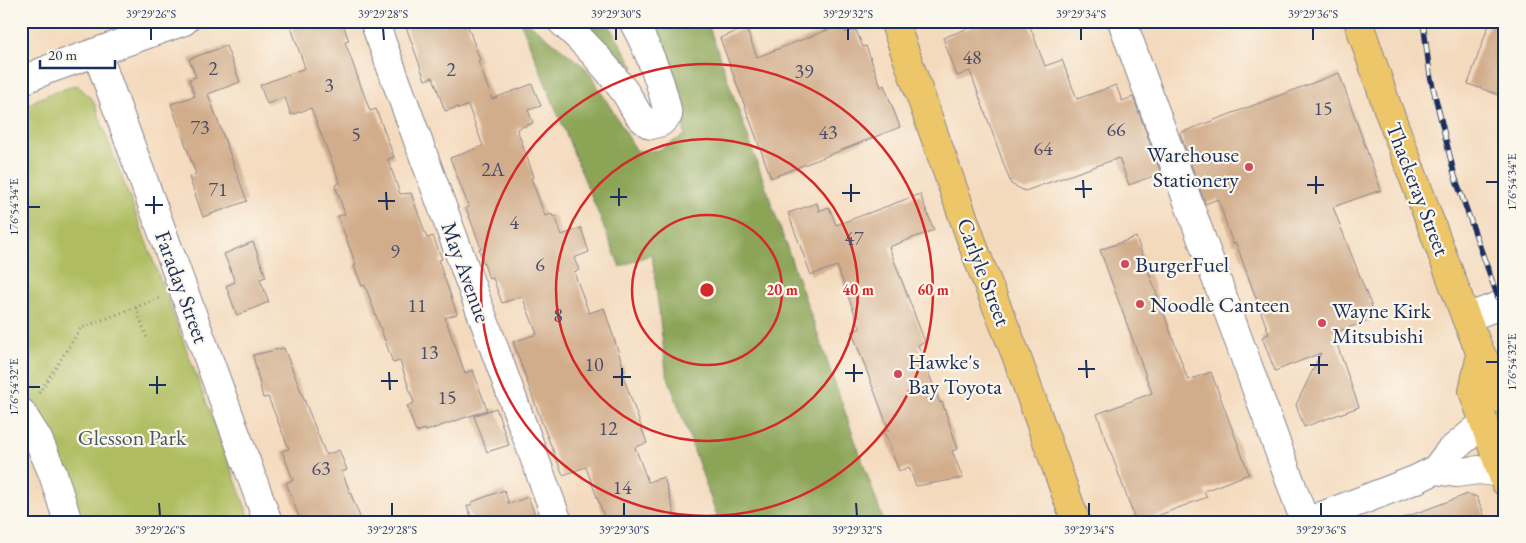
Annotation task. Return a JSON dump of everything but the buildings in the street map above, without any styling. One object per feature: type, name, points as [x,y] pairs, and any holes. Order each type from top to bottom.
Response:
[{"type":"main road","name":"Carlyle Street","points":[[894,21],[978,259],[1016,355],[1076,522]]},
{"type":"main road","name":"Thackeray Street","points":[[1358,21],[1388,109],[1466,318],[1481,354],[1499,385],[1505,401]]},
{"type":"main road","points":[[1481,354],[1473,391],[1503,477]]},
{"type":"street","points":[[21,80],[184,21]]},
{"type":"street","name":"May Avenue","points":[[374,21],[558,522]]},
{"type":"street","points":[[561,21],[581,39],[625,93],[640,118],[651,125],[661,122],[668,115],[665,99],[654,66],[633,21]]},
{"type":"street","points":[[1122,21],[1305,522],[1417,480],[1435,470],[1449,452],[1484,423]]},
{"type":"street","name":"Faraday Street","points":[[97,53],[268,522]]},
{"type":"street","points":[[1466,318],[1501,305],[1505,306]]},
{"type":"street","points":[[29,405],[38,439],[53,474],[68,522]]},
{"type":"street","points":[[1435,470],[1456,473],[1479,470],[1503,477]]},
{"type":"path","points":[[29,405],[81,328],[136,308],[182,288]]},
{"type":"path","points":[[136,308],[148,341]]},
{"type":"green space","points":[[520,21],[526,21],[587,69],[637,151],[658,150],[685,135],[679,102],[648,21],[707,21],[884,522],[719,522],[666,371],[652,254],[620,267]]},
{"type":"green space","points":[[575,21],[607,21],[634,67],[630,72]]},
{"type":"green space","name":"Glesson Park","points":[[77,85],[93,100],[251,522],[74,522],[21,370],[21,110],[40,98]]},
{"type":"railway","points":[[1423,21],[1430,75],[1455,177],[1505,317]]},
{"type":"place","name":"Warehouse Stationery","points":[[1249,167]]},
{"type":"place","name":"BurgerFuel","points":[[1125,264]]},
{"type":"place","name":"Noodle Canteen","points":[[1140,304]]},
{"type":"place","name":"Wayne Kirk Mitsubishi","points":[[1322,323]]},
{"type":"place","name":"Hawke's Bay Toyota","points":[[898,374]]}]
